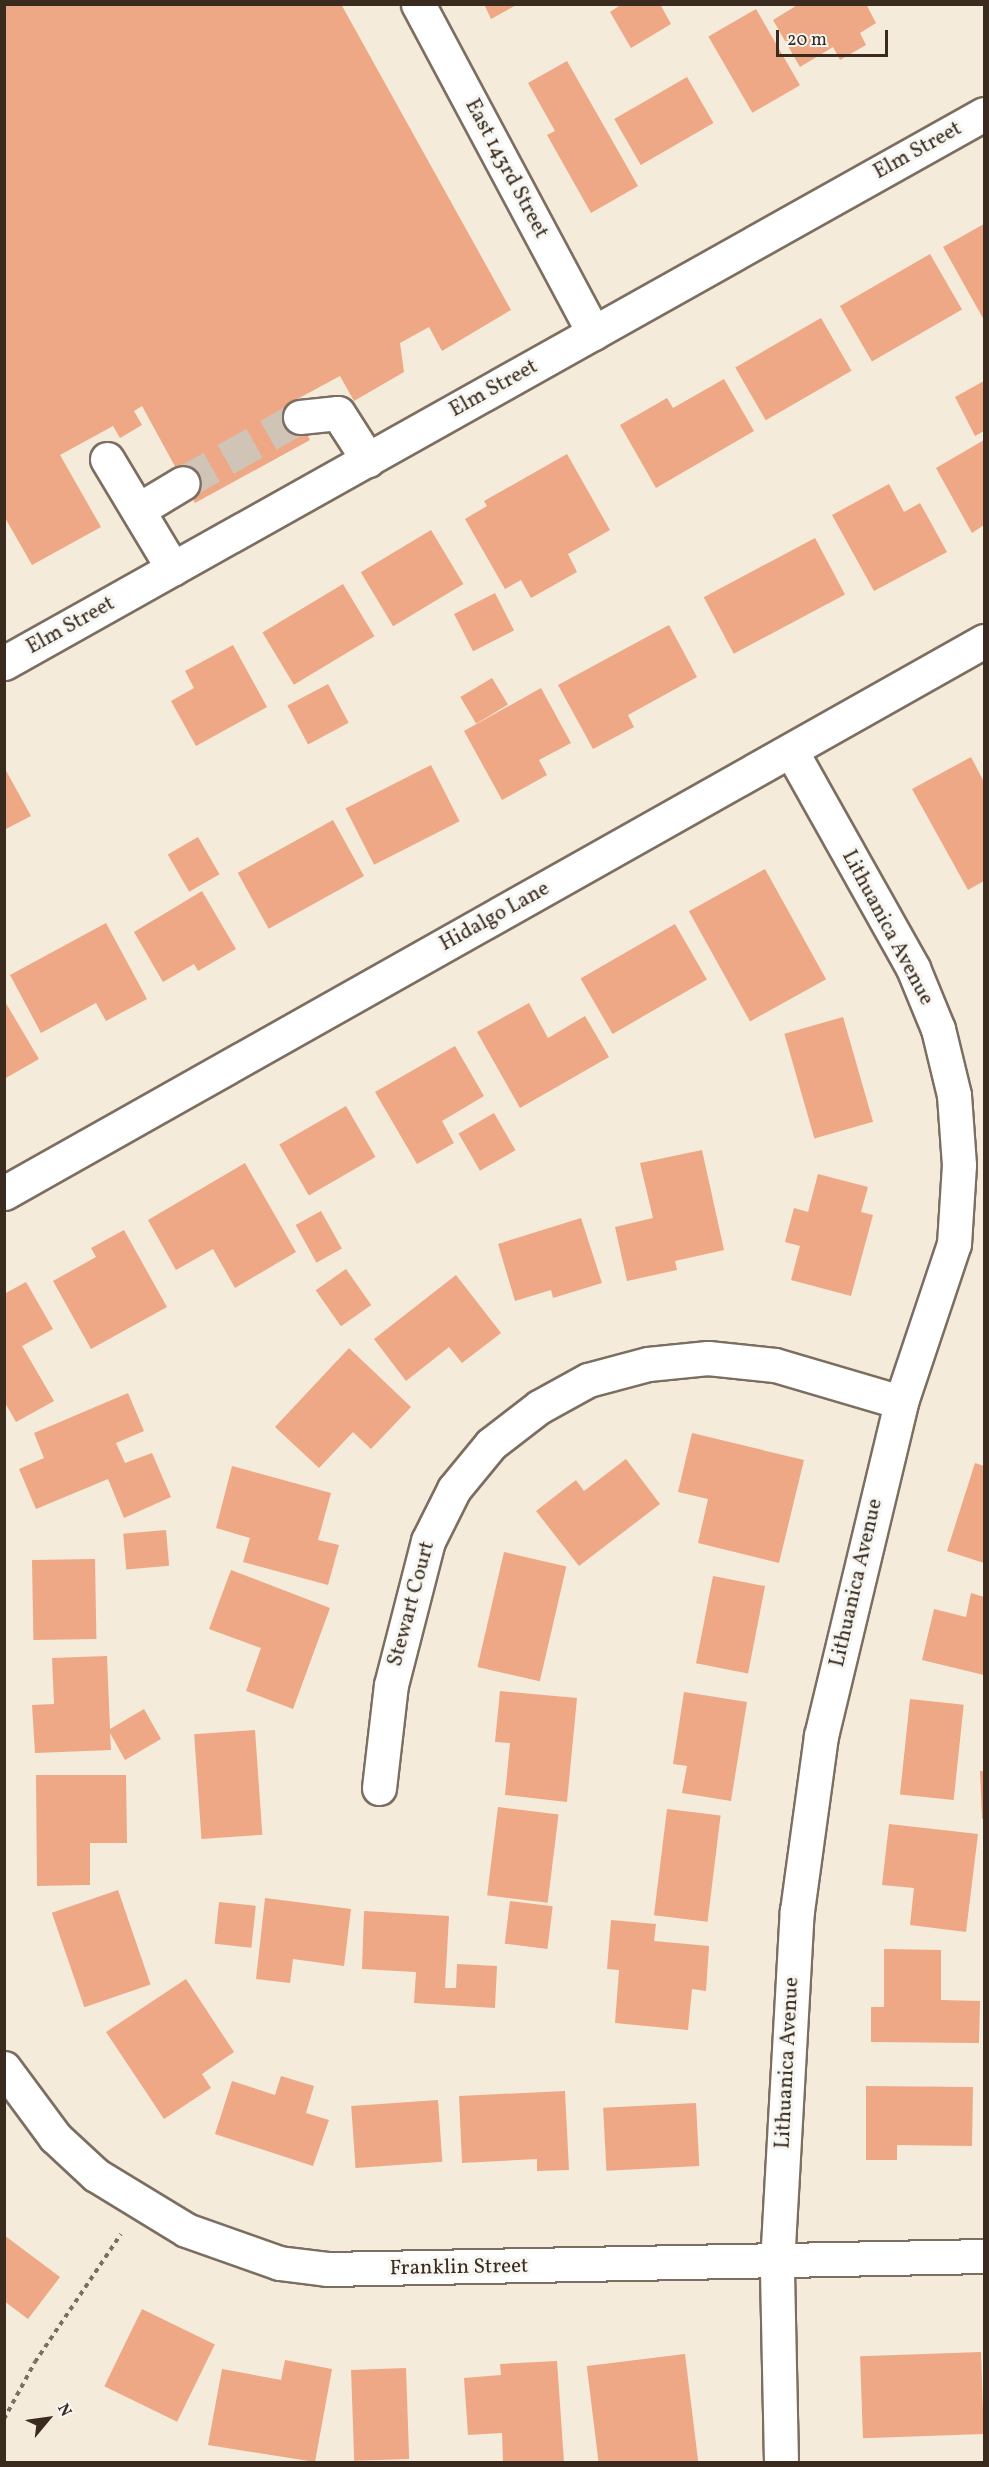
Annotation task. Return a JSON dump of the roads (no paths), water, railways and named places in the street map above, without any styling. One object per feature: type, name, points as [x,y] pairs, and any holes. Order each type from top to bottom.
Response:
[{"type":"street","name":"East 143rd Street","points":[[418,4],[594,333]]},
{"type":"street","name":"Elm Street","points":[[4,663],[984,114]]},
{"type":"street","points":[[300,417],[338,413],[368,460]]},
{"type":"street","points":[[106,459],[173,569]]},
{"type":"street","points":[[138,510],[183,483]]},
{"type":"street","name":"Hidalgo Lane","points":[[4,1192],[984,641]]},
{"type":"street","name":"Lithuanica Avenue","points":[[781,2463],[777,2264],[797,1911],[822,1736],[901,1402],[954,1244],[959,1165],[954,1095],[938,1029],[913,968],[791,751]]},
{"type":"street","name":"Stewart Court","points":[[378,1788],[391,1685],[428,1541],[461,1480],[491,1444],[539,1407],[588,1380],[648,1364],[708,1358],[775,1365],[901,1402]]},
{"type":"street","name":"Franklin Street","points":[[4,2068],[55,2137],[96,2175],[186,2230],[279,2263],[327,2270],[777,2264],[984,2256]]},
{"type":"tunnel","points":[[183,483],[300,417]]}]
